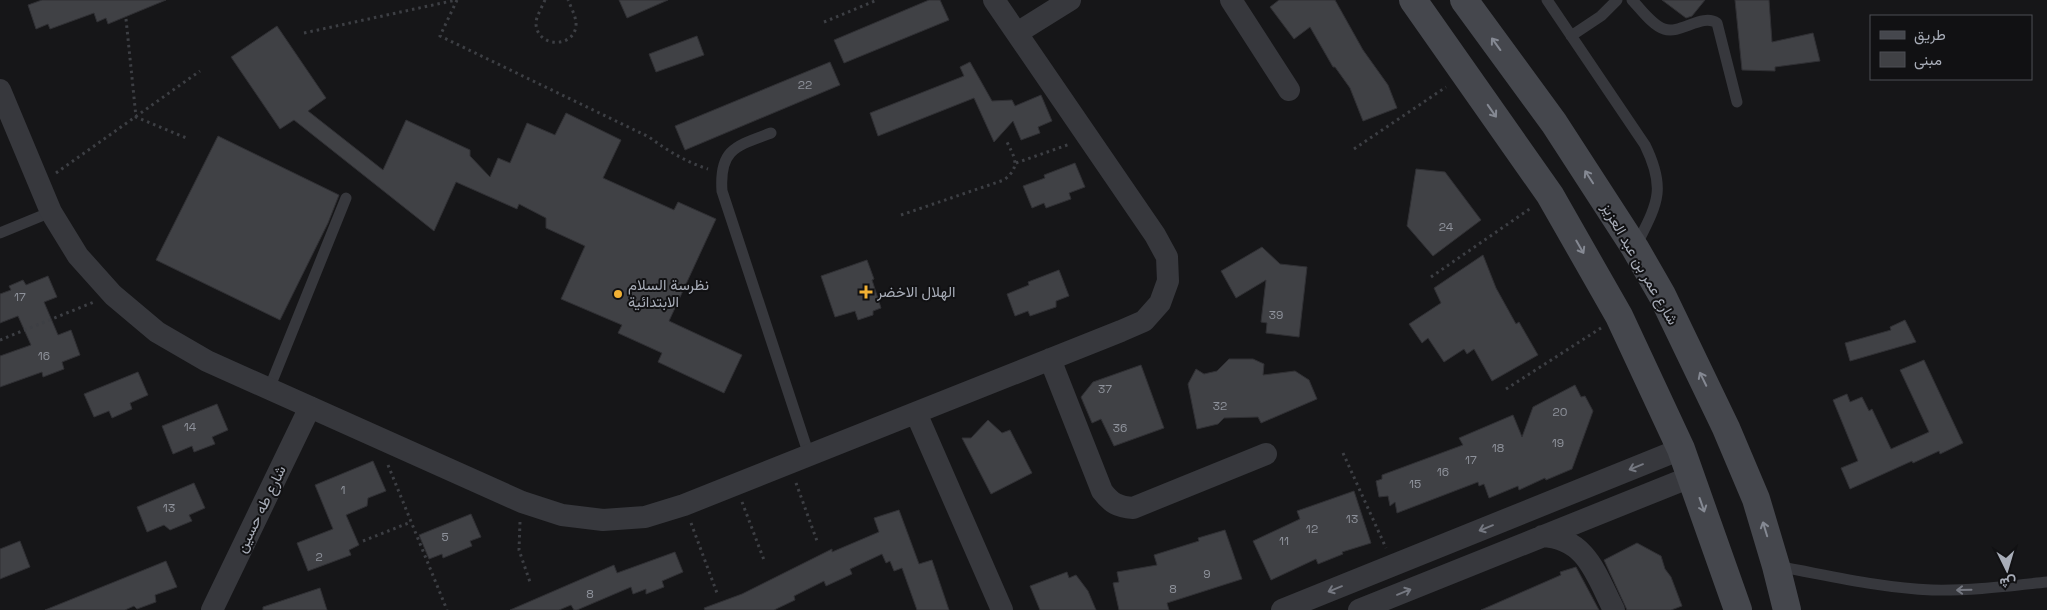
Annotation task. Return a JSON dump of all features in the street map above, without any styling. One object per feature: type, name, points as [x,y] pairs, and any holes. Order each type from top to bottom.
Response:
[{"type":"street","points":[[0,90],[51,212],[78,256],[113,294],[157,332],[207,361],[522,502],[562,515],[603,520],[644,517],[684,505],[736,485],[1144,321],[1160,303],[1168,280],[1167,257],[1155,235],[994,0]]},
{"type":"street","points":[[1016,33],[1070,0]]},
{"type":"street","points":[[1231,0],[1289,90]]},
{"type":"street","points":[[1413,0],[1550,194],[1620,316],[1682,449],[1738,610]]},
{"type":"street","name":"شارع عمر بن عبد العزيز","points":[[1464,0],[1554,123],[1635,248],[1662,295],[1726,428],[1756,499],[1787,610]]},
{"type":"street","points":[[1050,359],[1102,491],[1109,501],[1120,507],[1133,508],[1266,454]]},
{"type":"street","name":"شارع طه حسين","points":[[212,610],[310,407]]},
{"type":"street","points":[[916,413],[1002,610]]},
{"type":"street","points":[[1282,610],[1682,449]]},
{"type":"street","points":[[1359,610],[1692,476]]},
{"type":"street","points":[[1590,563],[1590,537],[1594,524],[1602,512]]},
{"type":"street","points":[[1542,536],[1553,536],[1565,540],[1584,554],[1614,610]]},
{"type":"lane","points":[[1547,0],[1645,146],[1655,165],[1658,182],[1657,198],[1653,212],[1635,248]]},
{"type":"lane","points":[[1571,36],[1601,16],[1617,0]]},
{"type":"lane","points":[[1632,0],[1662,29],[1672,30],[1709,20],[1717,23],[1737,102]]},
{"type":"lane","points":[[770,133],[737,146],[726,158],[721,173],[722,191],[809,455]]},
{"type":"lane","points":[[269,389],[346,198]]},
{"type":"lane","points":[[0,233],[51,212]]},
{"type":"lane","points":[[1776,566],[1891,586],[1932,590],[1973,589],[2047,582]]},
{"type":"path","points":[[304,33],[457,0]]},
{"type":"path","points":[[457,0],[440,36],[650,137],[671,153],[695,165],[721,173]]},
{"type":"path","points":[[545,0],[536,21],[537,30],[542,38],[550,42],[559,43],[568,40],[574,33],[576,25],[575,16],[568,0]]},
{"type":"path","points":[[824,22],[877,0]]},
{"type":"path","points":[[126,19],[136,117]]},
{"type":"path","points":[[39,185],[200,71]]},
{"type":"path","points":[[1354,149],[1465,74]]},
{"type":"path","points":[[136,117],[188,139]]},
{"type":"path","points":[[1016,163],[1088,137]]},
{"type":"path","points":[[901,215],[1004,180],[1013,173],[1016,163],[1006,140]]},
{"type":"path","points":[[1431,277],[1550,194]]},
{"type":"path","points":[[0,340],[113,294]]},
{"type":"path","points":[[1506,389],[1620,316]]},
{"type":"path","points":[[377,438],[447,610]]},
{"type":"path","points":[[1343,453],[1394,565]]},
{"type":"path","points":[[788,464],[817,541]]},
{"type":"path","points":[[736,485],[764,560]]},
{"type":"path","points":[[522,502],[518,537],[519,550],[531,585]]},
{"type":"path","points":[[684,505],[717,593]]},
{"type":"path","points":[[363,541],[411,522]]},
{"type":"building","points":[[42,0],[166,0],[108,24],[106,18],[97,22],[94,13],[50,29],[48,24],[36,29],[28,5]]},
{"type":"building","points":[[619,0],[668,0],[627,18]]},
{"type":"building","points":[[929,0],[940,0],[949,20],[844,63],[834,40]]},
{"type":"building","points":[[1279,0],[1335,0],[1363,50],[1388,85],[1397,108],[1363,121],[1350,88],[1335,67],[1333,67],[1310,27],[1294,39],[1270,7]]},
{"type":"building","points":[[1662,0],[1705,0],[1692,16],[1686,18]]},
{"type":"building","points":[[1735,0],[1769,0],[1772,42],[1813,33],[1820,61],[1775,67],[1775,71],[1742,70]]},
{"type":"building","points":[[277,26],[326,98],[308,111],[383,170],[406,120],[470,150],[470,156],[490,177],[498,158],[510,163],[527,123],[555,135],[566,113],[621,140],[603,178],[674,210],[678,202],[716,219],[669,321],[742,355],[724,393],[658,362],[662,353],[618,333],[622,325],[561,299],[585,246],[546,228],[546,218],[519,204],[517,209],[456,182],[434,231],[294,120],[280,129],[231,57]]},
{"type":"building","points":[[697,36],[704,55],[656,72],[649,54]]},
{"type":"building","points":[[830,62],[840,85],[685,150],[675,126]]},
{"type":"building","points":[[970,62],[992,101],[1012,100],[1015,106],[1041,95],[1052,121],[1038,127],[1040,133],[1021,140],[1013,121],[994,142],[974,98],[878,136],[870,113],[964,76],[960,67]]},
{"type":"building","points":[[218,136],[339,195],[328,223],[280,320],[156,260]]},
{"type":"building","points":[[1075,163],[1085,187],[1069,193],[1071,199],[1046,208],[1044,203],[1032,208],[1023,186],[1045,178],[1044,175]]},
{"type":"building","points":[[1416,169],[1445,172],[1481,220],[1433,256],[1407,226]]},
{"type":"building","points":[[1262,247],[1280,264],[1307,267],[1299,337],[1266,333],[1267,323],[1261,322],[1266,280],[1236,298],[1221,271]]},
{"type":"building","points":[[1483,255],[1496,288],[1516,324],[1519,322],[1538,355],[1492,381],[1474,349],[1467,354],[1464,349],[1444,362],[1428,338],[1422,343],[1409,324],[1441,303],[1434,288]]},
{"type":"building","points":[[867,260],[881,308],[873,311],[873,315],[858,320],[855,311],[835,317],[821,276]]},
{"type":"building","points":[[1059,270],[1069,296],[1056,301],[1056,307],[1030,316],[1028,311],[1015,316],[1007,294],[1029,285],[1028,282]]},
{"type":"building","points":[[48,276],[57,297],[44,302],[58,335],[71,330],[80,355],[62,362],[64,369],[43,377],[42,372],[0,387],[0,356],[31,345],[18,316],[0,323],[0,294],[11,290],[9,286],[23,280],[26,285]]},
{"type":"building","points":[[1905,320],[1916,342],[1850,361],[1845,343],[1891,330],[1890,327]]},
{"type":"building","points":[[1229,359],[1253,359],[1264,364],[1263,375],[1295,371],[1309,380],[1317,399],[1261,423],[1258,417],[1224,418],[1218,424],[1197,429],[1188,384],[1196,369],[1204,374],[1217,371]]},
{"type":"building","points":[[1924,360],[1963,443],[1940,454],[1939,451],[1913,463],[1912,461],[1850,489],[1841,468],[1858,461],[1833,400],[1847,394],[1850,402],[1862,397],[1869,411],[1872,409],[1891,449],[1929,432],[1900,370]]},
{"type":"building","points":[[1141,365],[1164,428],[1114,446],[1101,419],[1092,423],[1081,397],[1093,382]]},
{"type":"building","points":[[138,372],[148,395],[130,403],[132,409],[112,418],[109,411],[94,417],[84,394]]},
{"type":"building","points":[[1575,385],[1581,397],[1585,396],[1593,411],[1572,469],[1546,480],[1545,478],[1519,490],[1518,486],[1489,498],[1484,484],[1479,486],[1478,482],[1397,513],[1395,502],[1390,506],[1388,496],[1379,497],[1376,481],[1382,479],[1382,475],[1463,445],[1459,438],[1513,415],[1522,437],[1533,407]]},
{"type":"building","points":[[217,404],[228,430],[212,437],[215,444],[194,452],[192,446],[173,454],[162,426]]},
{"type":"building","points":[[988,420],[1002,433],[1010,430],[1032,473],[991,494],[962,438],[971,438]]},
{"type":"building","points":[[373,461],[386,491],[368,498],[367,506],[346,515],[359,545],[349,550],[351,555],[308,571],[297,543],[333,529],[315,485]]},
{"type":"building","points":[[194,483],[205,508],[189,515],[192,521],[170,530],[164,525],[147,532],[137,507]]},
{"type":"building","points":[[1354,491],[1371,543],[1342,552],[1343,554],[1318,564],[1316,559],[1271,580],[1253,541],[1300,519],[1297,511]]},
{"type":"building","points":[[899,510],[919,564],[932,560],[949,610],[917,610],[902,568],[894,571],[890,561],[886,563],[882,554],[850,569],[852,574],[826,586],[824,581],[794,596],[795,600],[774,610],[705,610],[704,608],[742,594],[832,549],[832,552],[879,532],[874,518]]},
{"type":"building","points":[[471,514],[481,537],[470,541],[472,546],[443,558],[442,554],[429,559],[419,535]]},
{"type":"building","points":[[1225,530],[1242,579],[1167,603],[1169,610],[1119,610],[1113,583],[1119,582],[1117,572],[1157,565],[1154,555],[1199,541],[1198,538]]},
{"type":"building","points":[[20,541],[30,567],[0,579],[0,549]]},
{"type":"building","points":[[1637,543],[1661,556],[1682,606],[1671,610],[1627,610],[1604,560]]},
{"type":"building","points":[[675,552],[683,572],[662,581],[664,587],[646,594],[646,589],[633,594],[631,587],[577,610],[574,610],[571,605],[559,610],[510,610],[614,565],[617,573]]},
{"type":"building","points":[[166,561],[177,587],[155,595],[156,602],[137,609],[134,606],[125,610],[45,610]]},
{"type":"building","points":[[1576,567],[1599,610],[1481,610],[1561,575],[1560,572]]},
{"type":"building","points":[[1067,572],[1069,578],[1076,575],[1088,591],[1096,610],[1040,610],[1030,586]]},
{"type":"building","points":[[320,588],[327,610],[263,610],[263,607]]},
{"type":"place","name":"الهلال الاخضر","points":[[866,292]]},
{"type":"place","name":"نظرسة السلام الابتدائية","points":[[618,294]]}]
